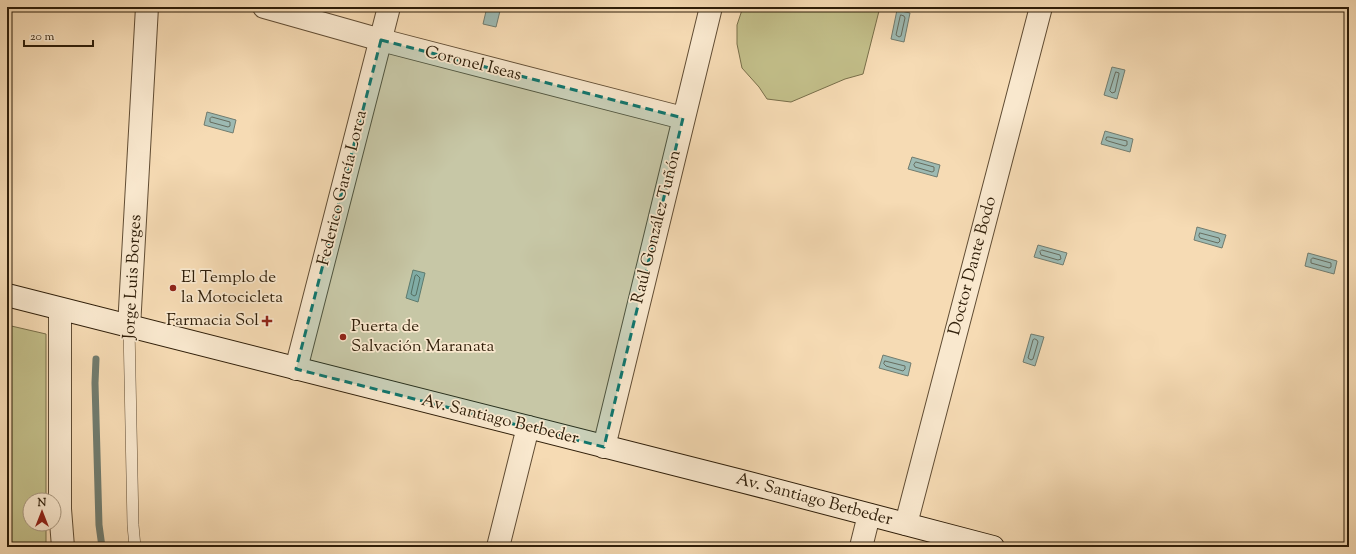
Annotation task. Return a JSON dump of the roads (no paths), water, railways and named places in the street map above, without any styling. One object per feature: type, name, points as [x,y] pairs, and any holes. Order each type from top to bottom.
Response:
[{"type":"street","name":"Jorge Luis Borges","points":[[130,327],[147,7]]},
{"type":"street","name":"Coronel Iseas","points":[[264,7],[381,40],[683,118]]},
{"type":"street","name":"Federico García Lorca","points":[[296,369],[389,7]]},
{"type":"street","name":"Raúl González Tuñón","points":[[604,447],[711,7]]},
{"type":"street","name":"Doctor Dante Bodo","points":[[906,524],[1041,7]]},
{"type":"street","name":"Av. Santiago Betbeder","points":[[7,295],[993,547]]},
{"type":"street","points":[[60,309],[60,509],[63,547]]},
{"type":"street","points":[[498,547],[528,427]]},
{"type":"street","points":[[861,547],[869,515]]},
{"type":"lane","name":"Jorge Luis Borges","points":[[130,327],[133,518],[135,547]]},
{"type":"water","points":[[487,7],[501,7],[496,27],[483,24]]},
{"type":"water","points":[[897,10],[910,13],[904,42],[891,39]]},
{"type":"water","points":[[1112,67],[1125,70],[1117,99],[1104,95]]},
{"type":"water","points":[[207,112],[236,120],[233,133],[204,125]]},
{"type":"water","points":[[1105,131],[1133,139],[1130,152],[1101,144]]},
{"type":"water","points":[[912,157],[940,165],[937,177],[908,169]]},
{"type":"water","points":[[1197,227],[1226,235],[1222,248],[1194,240]]},
{"type":"water","points":[[1038,245],[1067,253],[1063,265],[1034,257]]},
{"type":"water","points":[[1308,253],[1337,261],[1334,274],[1305,266]]},
{"type":"water","points":[[413,270],[425,273],[418,302],[406,298]]},
{"type":"water","points":[[1031,334],[1044,337],[1035,366],[1023,362]]},
{"type":"water","points":[[883,355],[911,363],[908,376],[879,368]]},
{"type":"waterway","points":[[96,359],[95,383],[99,525],[102,547]]},
{"type":"place","name":"El Templo de la Motocicleta","points":[[173,288]]},
{"type":"place","name":"Farmacia Sol","points":[[267,321]]},
{"type":"place","name":"Puerta de Salvación Maranata","points":[[343,337]]}]
